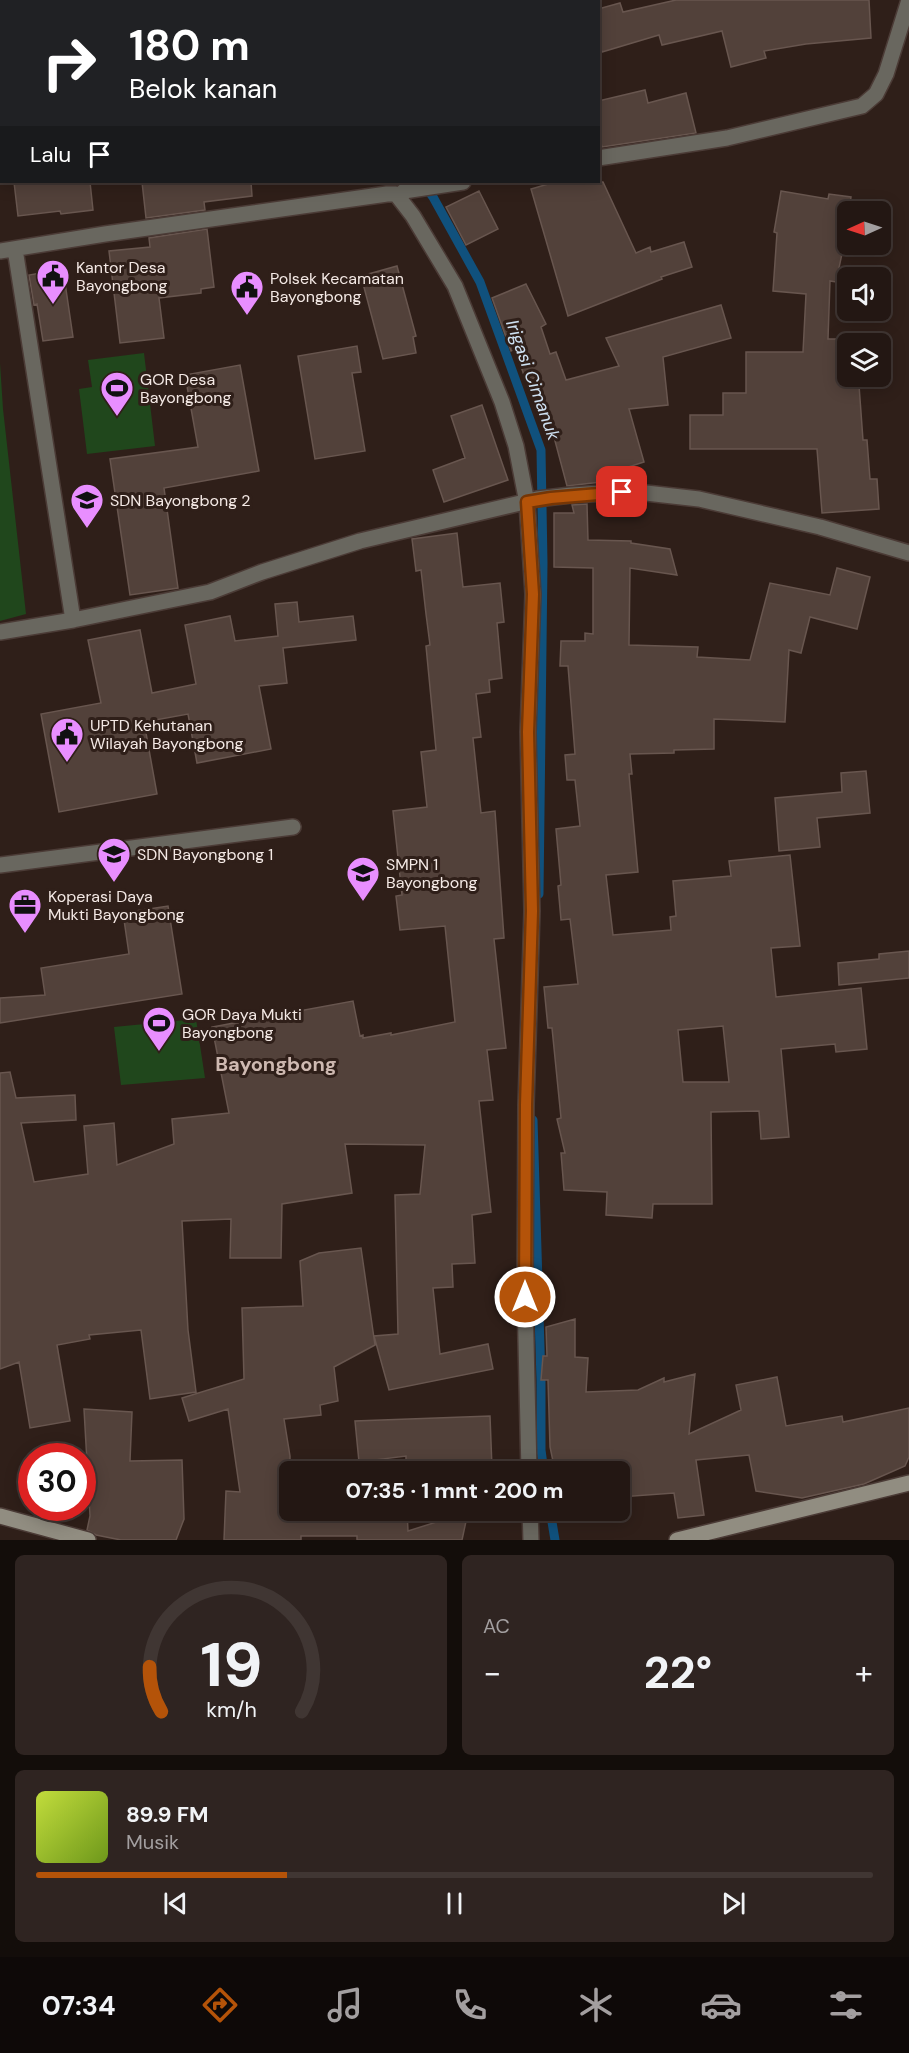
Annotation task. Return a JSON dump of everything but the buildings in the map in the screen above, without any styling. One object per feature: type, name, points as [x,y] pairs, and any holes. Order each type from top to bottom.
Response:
[{"type":"street","points":[[600,158],[727,138],[862,106],[876,94],[886,74],[909,0]]},
{"type":"street","points":[[73,620],[7,250],[387,194],[403,189],[457,183]]},
{"type":"street","points":[[403,189],[413,216],[455,286],[502,402],[532,501],[533,594],[528,732],[532,911],[526,1105],[525,1297],[529,1461]]},
{"type":"street","points":[[0,632],[73,620],[210,592],[262,572],[360,541],[446,519],[571,495],[646,493],[699,499],[820,527],[909,553]]},
{"type":"street","points":[[0,865],[293,827]]},
{"type":"street","points":[[677,1540],[909,1483]]},
{"type":"street","points":[[0,1516],[88,1540]]},
{"type":"street","points":[[530,1521],[531,1540]]},
{"type":"green space","name":"GOR Desa Bayongbong","points":[[144,353],[155,446],[87,454],[79,389],[92,387],[88,360]]},
{"type":"green space","points":[[0,363],[26,614],[0,621]]},
{"type":"green space","name":"GOR Daya Mukti Bayongbong","points":[[196,1019],[205,1078],[121,1085],[114,1027]]},
{"type":"waterway","name":"Irigasi Cimanuk","points":[[425,186],[480,282],[541,450],[543,563],[539,894]]},
{"type":"waterway","name":"Irigasi Cimanuk","points":[[533,1120],[542,1461]]},
{"type":"waterway","name":"Irigasi Cimanuk","points":[[552,1521],[555,1540]]},
{"type":"place","name":"Kantor Desa Bayongbong","points":[[53,305]]},
{"type":"place","name":"Polsek Kecamatan Bayongbong","points":[[247,316]]},
{"type":"place","name":"GOR Desa Bayongbong","points":[[117,417]]},
{"type":"place","name":"SDN Bayongbong 2","points":[[87,529]]},
{"type":"place","name":"UPTD Kehutanan Wilayah Bayongbong","points":[[67,763]]},
{"type":"place","name":"SDN Bayongbong 1","points":[[114,883]]},
{"type":"place","name":"SMPN 1 Bayongbong","points":[[363,902]]},
{"type":"place","name":"Koperasi Daya Mukti Bayongbong","points":[[25,934]]},
{"type":"place","name":"GOR Daya Mukti Bayongbong","points":[[159,1052]]},
{"type":"district","name":"Bayongbong","points":[[276,1064]]},
{"type":"route","points":[[525,1297],[526,1105],[532,911],[528,732],[533,594],[527,502],[571,495],[622,492]]}]
